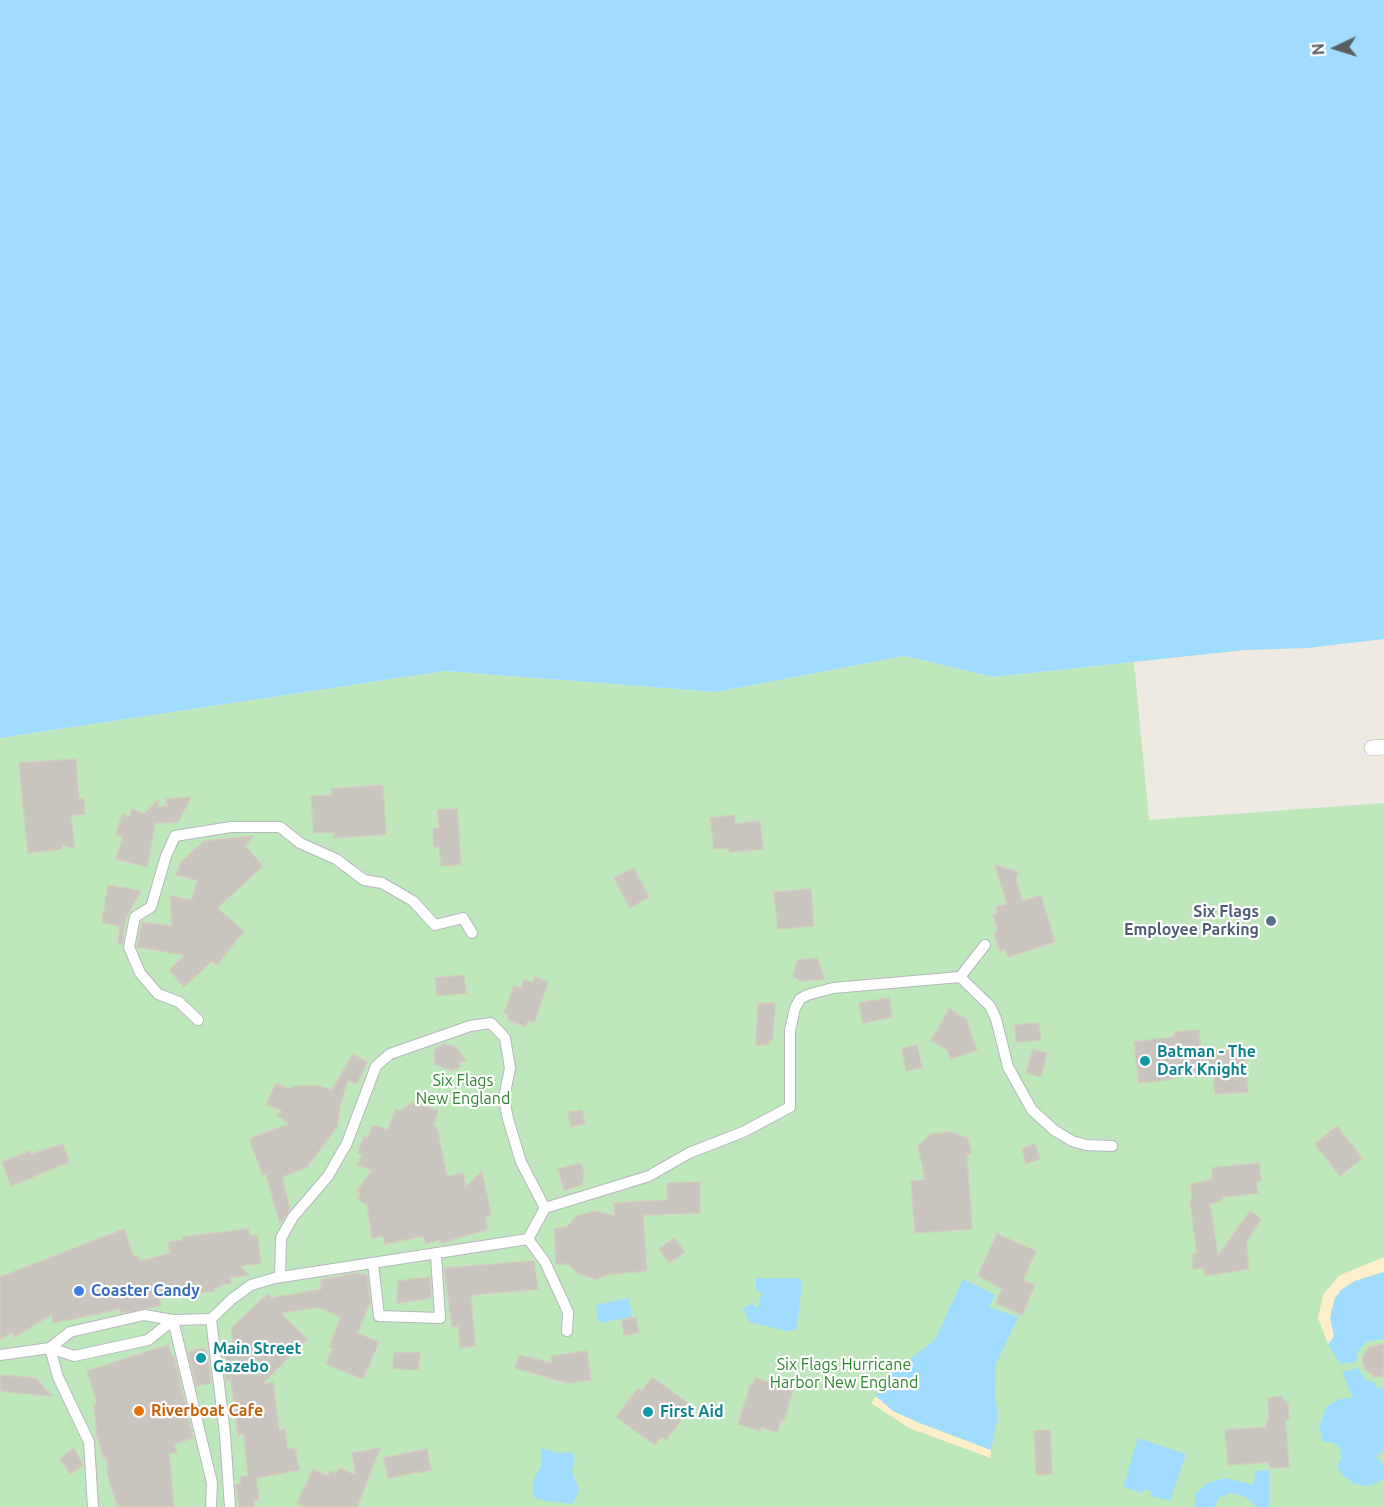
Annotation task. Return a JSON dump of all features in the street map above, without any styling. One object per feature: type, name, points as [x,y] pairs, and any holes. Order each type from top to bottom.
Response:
[{"type":"street","points":[[198,1020],[179,1002],[158,994],[140,973],[129,947],[135,918],[151,906],[166,856],[175,836],[231,827],[280,827],[300,843],[336,860],[364,880],[382,883],[413,901],[435,925],[463,918],[472,933]]},
{"type":"street","points":[[528,1239],[545,1208],[649,1176],[689,1153],[743,1132],[790,1107],[790,1031],[795,1008],[800,999],[833,988],[960,977],[985,945]]},
{"type":"street","points":[[960,977],[990,1006],[996,1019],[1008,1067],[1032,1110],[1054,1130],[1072,1141],[1086,1145],[1112,1146]]},
{"type":"street","points":[[280,1277],[281,1238],[292,1217],[328,1176],[347,1143],[376,1066],[390,1054],[470,1026],[491,1023],[505,1038],[510,1068],[504,1098],[508,1119],[521,1162],[545,1208]]},
{"type":"street","points":[[50,1348],[70,1332],[144,1314],[173,1320],[211,1318],[251,1286],[280,1277],[436,1255],[528,1239]]},
{"type":"street","points":[[528,1239],[545,1262],[567,1312],[567,1331]]},
{"type":"street","points":[[372,1263],[379,1316],[440,1318],[436,1255]]},
{"type":"street","points":[[211,1318],[225,1434],[230,1507]]},
{"type":"street","points":[[0,1355],[50,1348],[74,1356],[148,1340],[173,1320]]},
{"type":"street","points":[[173,1320],[212,1483],[211,1507]]},
{"type":"street","points":[[50,1348],[58,1377],[89,1442],[93,1507]]},
{"type":"green space","name":"Six Flags New England","points":[[905,656],[993,677],[1134,662],[1149,820],[1384,803],[1384,1507],[0,1507],[0,738],[445,671],[716,692]]},
{"type":"sand","points":[[1384,1257],[1384,1272],[1355,1281],[1341,1290],[1331,1311],[1334,1332],[1333,1341],[1328,1344],[1318,1318],[1323,1295],[1340,1275]]},
{"type":"sand","points":[[876,1396],[893,1411],[991,1450],[991,1458],[909,1428],[871,1403]]},
{"type":"water","points":[[0,0],[1384,0],[1384,639],[1308,648],[1245,650],[993,677],[905,656],[716,692],[445,671],[0,738]]},
{"type":"water","points":[[1384,1272],[1384,1339],[1367,1341],[1358,1351],[1356,1362],[1340,1364],[1328,1344],[1334,1337],[1330,1317],[1335,1298],[1341,1290],[1355,1281]]},
{"type":"water","points":[[756,1278],[799,1278],[802,1282],[797,1329],[787,1331],[749,1322],[743,1308],[753,1303],[755,1307],[759,1306],[761,1293],[756,1290]]},
{"type":"water","points":[[963,1279],[995,1295],[989,1307],[1018,1317],[996,1364],[995,1394],[998,1416],[991,1450],[893,1411],[876,1396],[893,1372],[935,1340]]},
{"type":"water","points":[[629,1298],[632,1317],[599,1323],[596,1305]]},
{"type":"water","points":[[1358,1368],[1365,1379],[1376,1383],[1377,1392],[1379,1388],[1384,1387],[1384,1450],[1376,1456],[1384,1467],[1384,1481],[1380,1478],[1378,1483],[1366,1486],[1354,1484],[1342,1475],[1337,1467],[1341,1458],[1340,1448],[1332,1442],[1323,1442],[1319,1427],[1326,1407],[1340,1399],[1353,1398],[1342,1372]]},
{"type":"water","points":[[1138,1438],[1186,1454],[1170,1501],[1151,1496],[1153,1492],[1144,1489],[1142,1493],[1123,1487]]},
{"type":"water","points":[[541,1448],[559,1453],[572,1452],[575,1461],[572,1471],[579,1490],[573,1504],[545,1501],[533,1497],[534,1479],[542,1464]]},
{"type":"water","points":[[1269,1470],[1270,1507],[1256,1507],[1246,1497],[1231,1493],[1218,1498],[1215,1507],[1195,1507],[1195,1494],[1208,1483],[1225,1478],[1254,1485],[1255,1471]]},
{"type":"building","points":[[76,759],[79,799],[84,799],[85,814],[71,815],[74,848],[62,845],[61,849],[28,853],[19,763]]},
{"type":"building","points":[[383,785],[386,834],[334,838],[334,832],[314,833],[311,796],[332,795],[331,789]]},
{"type":"building","points":[[191,797],[178,822],[155,823],[147,867],[116,859],[123,837],[116,834],[122,814],[129,817],[132,809],[144,814],[159,799],[158,807],[167,806],[166,799]]},
{"type":"building","points":[[457,809],[461,864],[441,866],[439,847],[434,847],[433,828],[439,828],[438,810]]},
{"type":"building","points":[[734,815],[735,824],[760,821],[763,849],[729,852],[729,848],[714,849],[710,818]]},
{"type":"building","points":[[253,836],[245,846],[263,866],[217,908],[244,931],[217,965],[212,961],[184,987],[169,970],[185,955],[137,947],[142,922],[172,926],[170,896],[192,900],[197,880],[176,875],[181,862],[204,841]]},
{"type":"building","points":[[995,865],[1018,872],[1016,879],[1022,901],[1041,895],[1055,942],[1008,957],[1005,949],[1000,951],[994,932],[998,931],[993,915],[998,913],[996,907],[1007,904]]},
{"type":"building","points":[[634,868],[649,897],[630,908],[614,878]]},
{"type":"building","points":[[108,885],[141,891],[126,918],[122,944],[118,944],[120,926],[102,923]]},
{"type":"building","points":[[811,889],[814,926],[778,929],[774,892]]},
{"type":"building","points":[[817,958],[824,979],[800,981],[793,976],[797,960]]},
{"type":"building","points":[[464,975],[466,993],[437,996],[435,978]]},
{"type":"building","points":[[535,977],[548,982],[534,1023],[528,1021],[525,1027],[507,1019],[508,1014],[504,1013],[514,986],[521,989],[524,980],[533,983]]},
{"type":"building","points":[[889,998],[892,1017],[863,1023],[859,1003]]},
{"type":"building","points":[[758,1003],[775,1003],[773,1038],[767,1045],[756,1045]]},
{"type":"building","points":[[949,1009],[966,1019],[977,1050],[950,1059],[947,1050],[931,1040]]},
{"type":"building","points":[[1039,1023],[1041,1040],[1016,1042],[1015,1025]]},
{"type":"building","points":[[1199,1030],[1201,1053],[1245,1049],[1248,1092],[1215,1094],[1213,1072],[1171,1076],[1172,1079],[1139,1083],[1134,1042],[1174,1037],[1174,1032]]},
{"type":"building","points":[[444,1044],[455,1047],[466,1060],[458,1063],[460,1067],[451,1071],[435,1064],[434,1050]]},
{"type":"building","points":[[917,1045],[922,1068],[906,1071],[902,1048]]},
{"type":"building","points":[[1033,1049],[1047,1053],[1041,1077],[1026,1073]]},
{"type":"building","points":[[353,1054],[367,1062],[356,1084],[348,1080],[340,1105],[337,1127],[307,1167],[282,1177],[290,1209],[280,1224],[266,1174],[263,1175],[249,1139],[289,1124],[277,1115],[282,1111],[266,1104],[276,1083],[289,1089],[294,1086],[319,1086],[332,1090]]},
{"type":"building","points":[[412,1102],[438,1111],[433,1126],[437,1128],[447,1177],[463,1173],[466,1187],[482,1171],[491,1215],[485,1217],[488,1229],[441,1243],[441,1239],[426,1244],[423,1236],[385,1244],[383,1236],[372,1238],[367,1205],[358,1199],[361,1194],[357,1191],[372,1170],[358,1165],[362,1154],[358,1153],[364,1136],[368,1138],[373,1125],[388,1130],[396,1109],[402,1111]]},
{"type":"building","points":[[582,1110],[585,1124],[571,1127],[568,1112]]},
{"type":"building","points":[[1337,1126],[1362,1158],[1340,1176],[1315,1144]]},
{"type":"building","points":[[951,1132],[968,1138],[971,1153],[967,1156],[972,1229],[915,1233],[911,1181],[925,1180],[918,1146],[931,1134]]},
{"type":"building","points":[[63,1144],[69,1162],[11,1186],[2,1162],[30,1151],[31,1154]]},
{"type":"building","points":[[1035,1144],[1040,1159],[1026,1164],[1022,1149]]},
{"type":"building","points":[[581,1163],[584,1174],[582,1185],[564,1190],[558,1169]]},
{"type":"building","points":[[1259,1163],[1261,1181],[1256,1181],[1258,1193],[1223,1197],[1219,1202],[1210,1204],[1218,1256],[1250,1211],[1261,1219],[1246,1242],[1249,1269],[1205,1276],[1204,1268],[1193,1269],[1192,1253],[1197,1253],[1190,1201],[1192,1200],[1191,1184],[1213,1180],[1212,1168]]},
{"type":"building","points":[[700,1182],[700,1213],[643,1215],[647,1271],[610,1274],[596,1279],[579,1274],[568,1264],[556,1264],[554,1229],[567,1227],[577,1216],[595,1211],[615,1216],[614,1203],[667,1200],[667,1183]]},
{"type":"building","name":"Coaster Candy","points":[[124,1229],[134,1257],[139,1256],[140,1261],[170,1253],[168,1242],[182,1240],[182,1237],[248,1229],[250,1236],[257,1235],[261,1263],[240,1266],[249,1275],[230,1278],[231,1283],[220,1285],[214,1288],[214,1291],[159,1298],[161,1305],[150,1308],[121,1313],[120,1309],[53,1323],[52,1314],[15,1337],[12,1332],[0,1340],[0,1277]]},
{"type":"building","points":[[997,1234],[1036,1251],[1023,1280],[1035,1285],[1022,1315],[996,1303],[1002,1289],[978,1275]]},
{"type":"building","points":[[674,1238],[685,1252],[669,1263],[659,1249]]},
{"type":"building","points":[[534,1261],[538,1289],[471,1295],[475,1346],[460,1348],[458,1326],[452,1327],[444,1268]]},
{"type":"building","points":[[357,1273],[367,1275],[370,1303],[357,1333],[379,1342],[363,1379],[326,1364],[333,1348],[329,1347],[341,1317],[319,1307],[281,1313],[307,1339],[295,1351],[293,1350],[293,1353],[261,1385],[273,1382],[279,1430],[285,1429],[287,1449],[295,1448],[299,1470],[256,1478],[259,1500],[254,1500],[254,1507],[239,1507],[236,1485],[241,1484],[240,1477],[248,1476],[244,1434],[238,1435],[231,1380],[226,1381],[224,1346],[233,1345],[231,1328],[268,1294],[272,1298],[322,1289],[320,1280]]},
{"type":"building","points":[[430,1277],[431,1298],[397,1303],[398,1281]]},
{"type":"building","points":[[636,1317],[639,1333],[624,1335],[622,1320]]},
{"type":"building","points":[[1384,1344],[1384,1376],[1375,1377],[1365,1369],[1362,1358],[1369,1347]]},
{"type":"building","name":"Riverboat Cafe","points":[[168,1345],[174,1357],[193,1438],[174,1444],[177,1452],[169,1454],[174,1507],[118,1507],[108,1476],[107,1459],[104,1459],[97,1436],[94,1404],[97,1403],[87,1371]]},
{"type":"building","points":[[202,1348],[207,1351],[211,1383],[196,1386],[188,1352]]},
{"type":"building","points":[[587,1351],[591,1380],[567,1383],[515,1368],[519,1355],[552,1363],[551,1356]]},
{"type":"building","points":[[394,1352],[420,1353],[418,1370],[393,1368]]},
{"type":"building","points":[[0,1375],[36,1378],[52,1396],[0,1391]]},
{"type":"building","name":"First Aid","points":[[652,1377],[692,1406],[666,1440],[661,1437],[655,1445],[616,1417],[638,1388],[642,1391]]},
{"type":"building","points":[[755,1378],[793,1390],[784,1421],[781,1420],[777,1432],[761,1427],[760,1431],[738,1424],[751,1383],[753,1384]]},
{"type":"building","points":[[1281,1396],[1288,1404],[1289,1419],[1285,1420],[1289,1467],[1270,1468],[1269,1462],[1228,1465],[1225,1430],[1267,1427],[1268,1398]]},
{"type":"building","points":[[1050,1430],[1052,1474],[1036,1475],[1034,1431]]},
{"type":"building","points":[[74,1448],[83,1465],[71,1474],[60,1459]]},
{"type":"building","points":[[380,1448],[357,1507],[305,1507],[297,1503],[313,1469],[328,1476],[330,1471],[337,1473],[339,1468],[356,1475],[352,1453]]},
{"type":"building","points":[[427,1449],[431,1470],[388,1478],[384,1458]]},
{"type":"place","name":"Six Flags Employee Parking","points":[[1271,921]]},
{"type":"place","name":"Batman - The Dark Knight","points":[[1145,1061]]},
{"type":"place","name":"Coaster Candy","points":[[79,1291]]},
{"type":"place","name":"Main Street Gazebo","points":[[201,1358]]},
{"type":"place","name":"Riverboat Cafe","points":[[139,1411]]},
{"type":"place","name":"First Aid","points":[[648,1412]]},
{"type":"park label","name":"Six Flags Hurricane Harbor New England","points":[[844,1374]]}]
